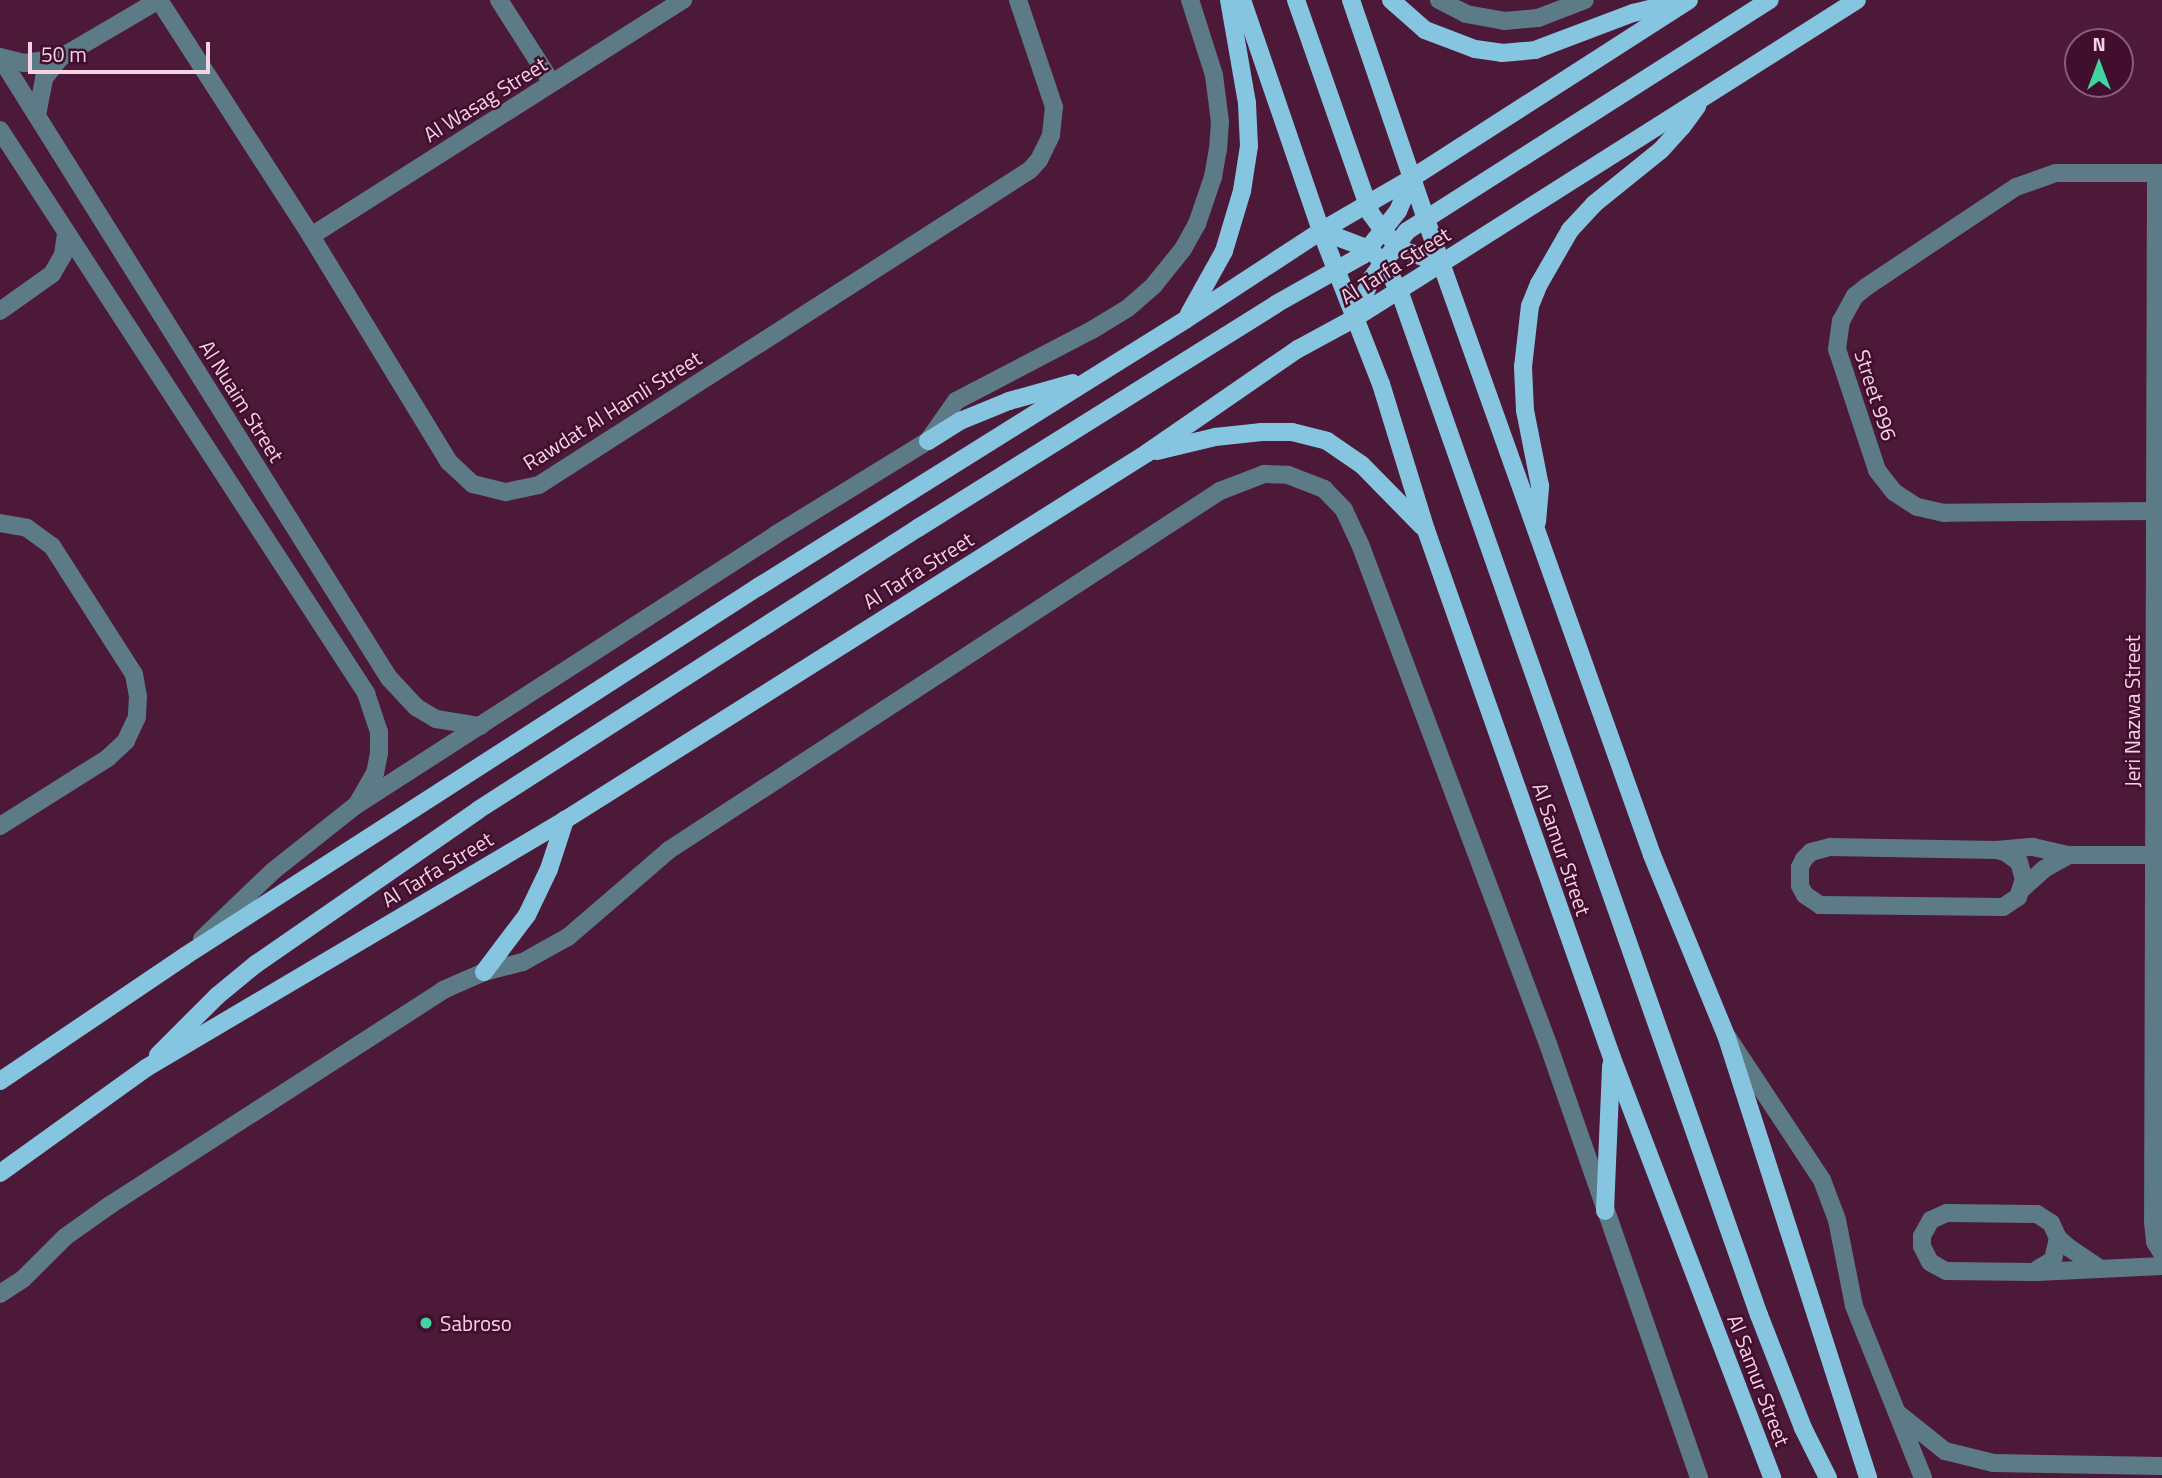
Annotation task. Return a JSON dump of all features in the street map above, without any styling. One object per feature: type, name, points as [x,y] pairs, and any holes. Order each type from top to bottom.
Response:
[{"type":"main road","points":[[1185,320],[1224,251],[1242,191],[1249,146],[1247,103],[1229,0]]},
{"type":"main road","name":"Al Samur Street","points":[[1242,0],[1321,231],[1381,384],[1426,530],[1612,1058],[1772,1478]]},
{"type":"main road","points":[[1296,0],[1368,204],[1389,238],[1413,256],[1441,263]]},
{"type":"main road","points":[[1351,0],[1425,218],[1652,855],[1726,1035],[1868,1478]]},
{"type":"main road","points":[[1391,0],[1425,30],[1475,49],[1502,52],[1535,50],[1633,13],[1689,0]]},
{"type":"main road","points":[[0,1081],[184,956],[746,594],[1185,320],[1321,231],[1412,178],[1689,0]]},
{"type":"main road","points":[[1389,238],[1425,218],[1770,0]]},
{"type":"main road","name":"Al Tarfa Street","points":[[6,1170],[146,1068],[565,820],[1147,453],[1298,349],[1355,318],[1857,0]]},
{"type":"main road","points":[[1536,526],[1540,486],[1525,410],[1523,366],[1531,306],[1539,284],[1570,230],[1594,204],[1661,150],[1682,127],[1700,100]]},
{"type":"main road","points":[[1355,318],[1376,255],[1389,238],[1412,178]]},
{"type":"main road","points":[[1321,231],[1351,240],[1376,255],[1399,290],[1759,1315],[1803,1428],[1828,1478]]},
{"type":"main road","points":[[146,1068],[217,996],[256,964],[478,810],[918,527],[1276,304],[1336,271],[1376,255]]},
{"type":"main road","points":[[928,441],[960,421],[1009,401],[1093,377]]},
{"type":"main road","points":[[1147,453],[1215,437],[1262,432],[1292,432],[1327,441],[1362,465],[1426,530]]},
{"type":"main road","points":[[484,972],[527,915],[549,869],[565,820]]},
{"type":"main road","points":[[1605,1210],[1612,1058]]},
{"type":"main road","points":[[0,1187],[6,1170]]},
{"type":"street","name":"Rawdat Al Hamli Street","points":[[60,58],[159,0],[311,236],[456,470],[484,489],[506,492],[528,489],[1030,170],[1040,160],[1051,135],[1054,107],[1018,0]]},
{"type":"street","points":[[499,0],[552,83]]},
{"type":"street","name":"Al Wasag Street","points":[[311,236],[683,0]]},
{"type":"street","points":[[184,956],[273,871],[355,806],[775,535],[928,441],[956,401],[1092,330],[1128,308],[1154,285],[1183,249],[1197,224],[1211,183],[1218,150],[1217,102],[1209,55],[1190,0]]},
{"type":"street","points":[[1439,0],[1466,14],[1504,21],[1538,18],[1585,0]]},
{"type":"street","points":[[0,57],[24,63],[60,58]]},
{"type":"street","name":"Al Nuaim Street","points":[[0,57],[388,678],[416,707],[436,719],[480,726]]},
{"type":"street","points":[[37,115],[44,78],[60,58]]},
{"type":"street","points":[[0,130],[366,692],[379,732],[379,753],[375,773],[355,806]]},
{"type":"street","name":"Street 996","points":[[2155,511],[1944,513],[1917,507],[1894,492],[1877,470],[1836,349],[1840,321],[1855,296],[2023,184],[2056,173],[2159,173]]},
{"type":"street","name":"Jeri Nazwa Street","points":[[2159,173],[2153,1232],[2162,1253]]},
{"type":"street","points":[[0,311],[52,274],[63,256],[66,234]]},
{"type":"street","points":[[0,1294],[23,1279],[65,1237],[110,1205],[443,990],[484,972],[523,962],[568,937],[669,850],[1220,491],[1264,474],[1306,480],[1324,489],[1344,510],[1360,544],[1548,1044],[1699,1478]]},
{"type":"street","points":[[0,523],[27,528],[52,546],[134,674],[138,696],[137,718],[126,741],[108,758],[0,826]]},
{"type":"street","points":[[2069,855],[2044,869],[2011,903],[2003,907],[1821,905],[1805,895],[1798,877],[1804,859],[1820,849],[1996,850],[2033,847],[2069,855],[2154,855]]},
{"type":"street","points":[[1996,850],[2005,852],[2019,862],[2024,879],[2023,888]]},
{"type":"street","points":[[1726,1035],[1822,1180],[1837,1220],[1854,1306],[1923,1478]]},
{"type":"street","points":[[2099,1268],[2059,1238],[2051,1223],[2037,1214],[1947,1213],[1938,1215],[1925,1228],[1922,1245],[1930,1262],[1937,1268],[1955,1271],[2073,1272],[2099,1268],[2162,1266]]},
{"type":"street","points":[[2032,1272],[2053,1260],[2059,1238]]},
{"type":"street","points":[[1894,1409],[1917,1432],[1945,1451],[1993,1463],[2162,1466]]},
{"type":"street","points":[[2000,1478],[2030,1465]]},
{"type":"place","name":"Sabroso","points":[[426,1323]]}]
